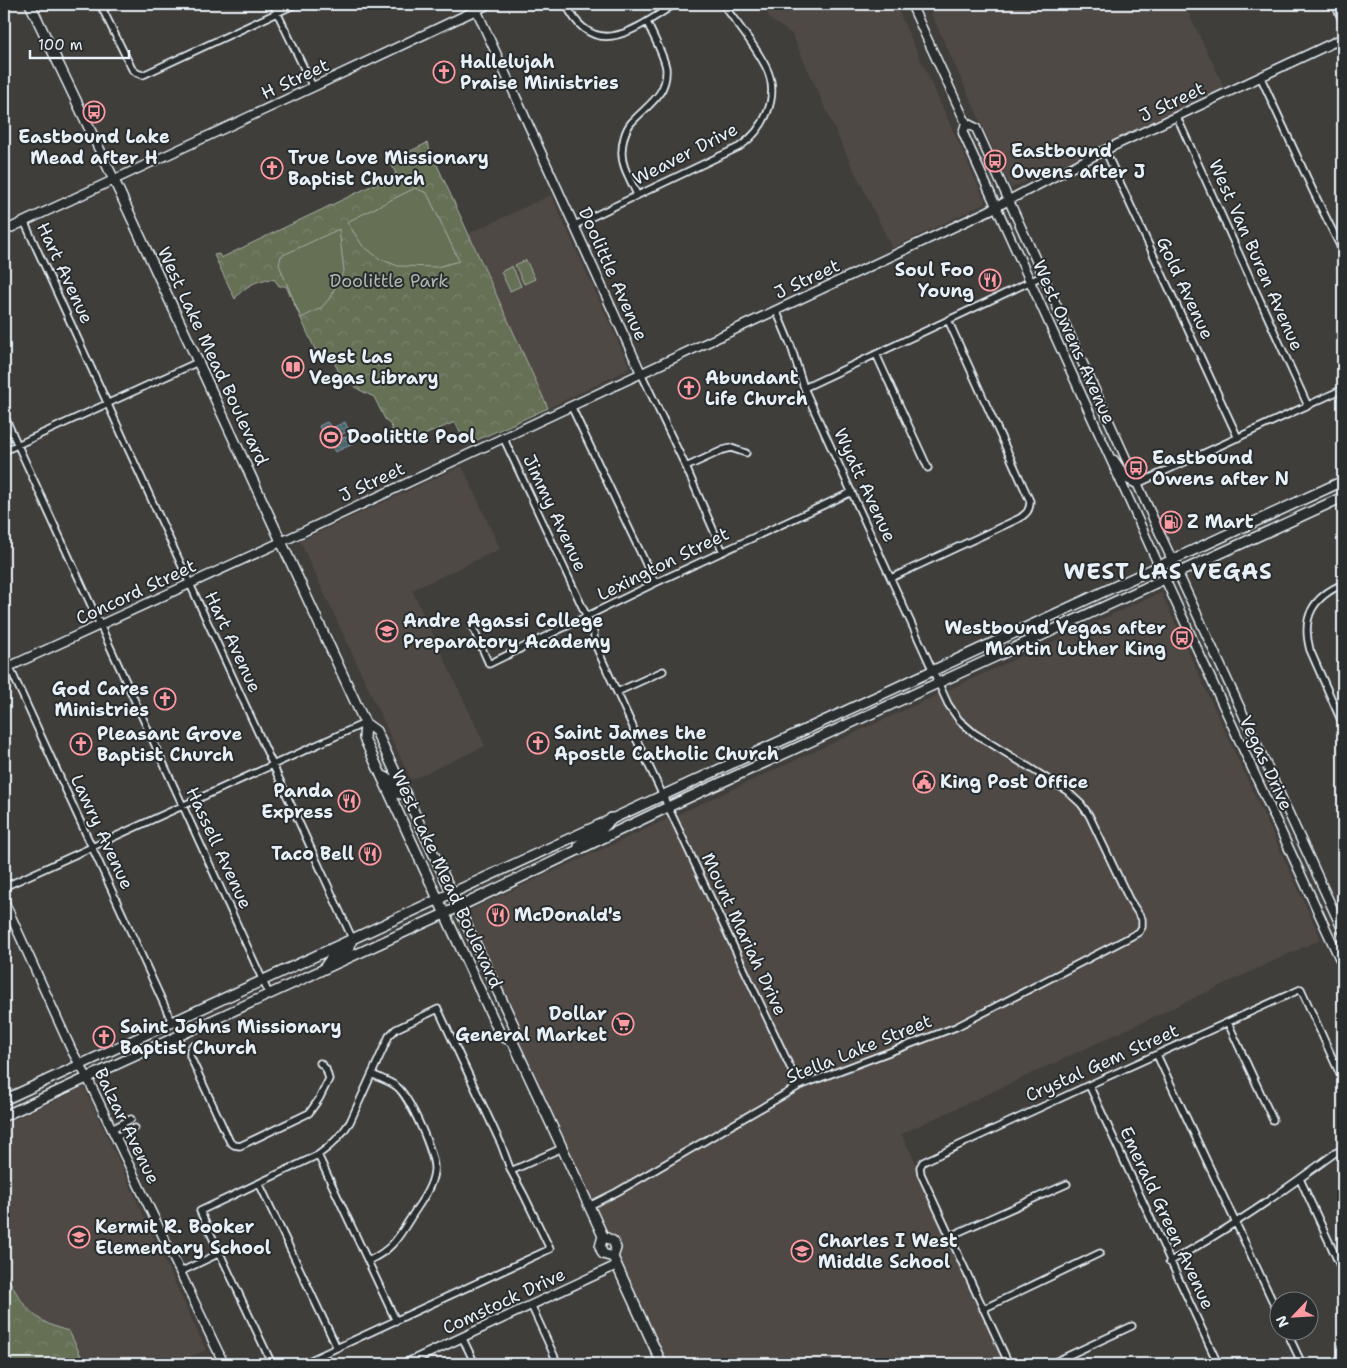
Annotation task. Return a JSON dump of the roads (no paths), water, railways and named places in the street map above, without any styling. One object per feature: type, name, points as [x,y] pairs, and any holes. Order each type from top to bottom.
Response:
[{"type":"main road","name":"West Lake Mead Boulevard","points":[[30,4],[114,180],[365,722],[376,731],[515,1028],[513,1042],[603,1236],[600,1247],[603,1254],[615,1261],[662,1364]]},
{"type":"main road","points":[[4,1100],[611,818],[933,671],[1175,567],[1343,481]]},
{"type":"main road","points":[[4,1116],[444,914],[668,807],[939,684],[1175,567],[1343,498]]},
{"type":"main road","name":"West Lake Mead Boulevard","points":[[365,722],[364,738],[444,914],[501,1036],[513,1042]]},
{"type":"main road","points":[[381,775],[391,780],[397,793],[406,795]]},
{"type":"main road","points":[[579,850],[579,845],[586,839],[606,828],[611,818]]},
{"type":"main road","points":[[324,968],[331,958],[350,947],[352,938]]},
{"type":"street","points":[[113,4],[101,6],[132,70],[143,75],[296,4]]},
{"type":"street","points":[[273,4],[313,87]]},
{"type":"street","name":"H Street","points":[[4,231],[489,4]]},
{"type":"street","points":[[566,4],[571,15],[581,26],[594,34],[611,37],[626,34],[675,4]]},
{"type":"street","name":"Weaver Drive","points":[[575,224],[739,147],[755,135],[766,117],[772,90],[767,68],[723,4]]},
{"type":"street","name":"West Owens Avenue","points":[[911,4],[966,123],[976,128],[1175,567]]},
{"type":"street","points":[[1336,4],[1343,20]]},
{"type":"street","name":"Doolittle Avenue","points":[[476,10],[575,224],[641,373],[686,467],[723,552]]},
{"type":"street","points":[[637,195],[623,162],[622,152],[626,133],[630,124],[659,96],[664,86],[666,75],[666,65],[647,22]]},
{"type":"street","name":"J Street","points":[[281,542],[997,207],[1105,150],[1343,38]]},
{"type":"street","points":[[1261,78],[1343,252]]},
{"type":"street","name":"West Van Buren Avenue","points":[[1177,116],[1308,406]]},
{"type":"street","name":"West Owens Avenue","points":[[966,123],[963,133],[1162,573]]},
{"type":"street","name":"Gold Avenue","points":[[1105,150],[1238,438]]},
{"type":"street","name":"Hart Avenue","points":[[24,221],[352,938]]},
{"type":"street","points":[[804,388],[1042,276]]},
{"type":"street","name":"Wyatt Avenue","points":[[776,310],[791,346],[804,388],[948,704],[974,733],[1067,791],[1081,804],[1089,815],[1129,899],[1142,919],[1142,927]]},
{"type":"street","points":[[891,578],[1020,518],[1030,508],[1030,501],[948,320]]},
{"type":"street","points":[[876,354],[928,468]]},
{"type":"street","points":[[4,451],[198,362]]},
{"type":"street","points":[[1075,381],[1088,375]]},
{"type":"street","points":[[1107,450],[1128,479],[1138,484],[1343,389]]},
{"type":"street","points":[[571,406],[655,583]]},
{"type":"street","name":"Hassell Avenue","points":[[4,415],[269,994]]},
{"type":"street","name":"Jimmy Avenue","points":[[503,437],[587,617],[594,633],[594,642],[662,795]]},
{"type":"street","points":[[686,467],[730,448],[746,453]]},
{"type":"street","name":"Lexington Street","points":[[477,616],[473,628],[489,664],[655,583],[852,492]]},
{"type":"street","name":"Concord Street","points":[[6,668],[281,542]]},
{"type":"street","name":"Vegas Drive","points":[[1175,567],[1343,931]]},
{"type":"street","name":"Vegas Drive","points":[[1162,573],[1343,966]]},
{"type":"street","points":[[1343,584],[1332,589],[1318,600],[1309,617],[1306,638],[1343,725]]},
{"type":"street","name":"Lawry Avenue","points":[[4,655],[6,668],[92,847],[172,1022]]},
{"type":"street","points":[[617,692],[663,671]]},
{"type":"street","points":[[4,887],[365,722]]},
{"type":"street","name":"Mount Mariah Drive","points":[[662,795],[799,1086]]},
{"type":"street","points":[[1304,881],[1317,874]]},
{"type":"street","name":"Balzar Avenue","points":[[4,901],[72,1051],[87,1077],[224,1364]]},
{"type":"street","name":"Stella Lake Street","points":[[589,1206],[617,1192],[799,1086],[956,1027],[1130,937],[1139,932],[1142,927]]},
{"type":"street","name":"Crystal Gem Street","points":[[950,1236],[919,1169],[926,1160],[1301,989],[1343,1081]]},
{"type":"street","points":[[272,1364],[200,1211],[329,1148],[350,1122],[389,1036],[396,1029],[438,1009],[501,1144],[511,1171],[550,1249],[302,1364]]},
{"type":"street","points":[[1228,1023],[1273,1120]]},
{"type":"street","points":[[192,1046],[190,1056],[230,1142],[236,1146],[240,1146],[309,1113],[319,1099],[329,1079],[326,1069],[320,1063]]},
{"type":"street","points":[[1157,1054],[1270,1295]]},
{"type":"street","points":[[368,1262],[384,1254],[396,1241],[430,1187],[434,1173],[432,1151],[405,1094],[396,1086],[372,1074]]},
{"type":"street","name":"Emerald Green Avenue","points":[[1089,1085],[1169,1262],[1218,1364]]},
{"type":"street","points":[[112,1129],[131,1119]]},
{"type":"street","points":[[116,1137],[135,1128]]},
{"type":"street","points":[[511,1171],[562,1148]]},
{"type":"street","points":[[1169,1262],[1236,1222],[1343,1149]]},
{"type":"street","points":[[318,1155],[396,1321]]},
{"type":"street","points":[[1300,1179],[1343,1272]]},
{"type":"street","points":[[259,1183],[337,1348]]},
{"type":"street","points":[[1009,1364],[950,1236],[1067,1184]]},
{"type":"street","points":[[180,1272],[220,1253]]},
{"type":"street","points":[[983,1309],[1100,1253]]},
{"type":"street","name":"Comstock Drive","points":[[405,1364],[531,1305],[615,1261]]},
{"type":"street","points":[[531,1305],[558,1364]]},
{"type":"street","points":[[1050,1364],[1132,1326]]},
{"type":"street","points":[[462,1337],[475,1364]]},
{"type":"street","points":[[1291,1340],[1302,1364]]},
{"type":"water","name":"Doolittle Pool","points":[[327,422],[332,428],[345,422],[349,431],[336,437],[335,440],[350,436],[353,444],[335,452],[324,433],[325,430],[321,430],[319,426]]},
{"type":"place","name":"Hallelujah Praise Ministries","points":[[444,72]]},
{"type":"place","name":"Eastbound Lake Mead after H","points":[[94,112]]},
{"type":"place","name":"Eastbound Owens after J","points":[[995,161]]},
{"type":"place","name":"True Love Missionary Baptist Church","points":[[272,168]]},
{"type":"place","name":"Soul Foo Young","points":[[990,280]]},
{"type":"place","name":"West Las Vegas Library","points":[[293,367]]},
{"type":"place","name":"Abundant Life Church","points":[[689,388]]},
{"type":"place","name":"Doolittle Pool","points":[[331,437]]},
{"type":"place","name":"Eastbound Owens after N","points":[[1136,468]]},
{"type":"place","name":"Z Mart","points":[[1171,522]]},
{"type":"place","name":"Andre Agassi College Preparatory Academy","points":[[387,631]]},
{"type":"place","name":"Westbound Vegas after Martin Luther King","points":[[1182,638]]},
{"type":"place","name":"God Cares Ministries","points":[[165,699]]},
{"type":"place","name":"Saint James the Apostle Catholic Church","points":[[538,743]]},
{"type":"place","name":"Pleasant Grove Baptist Church","points":[[81,744]]},
{"type":"place","name":"King Post Office","points":[[924,782]]},
{"type":"place","name":"Panda Express","points":[[349,801]]},
{"type":"place","name":"Taco Bell","points":[[370,854]]},
{"type":"place","name":"McDonald's","points":[[498,915]]},
{"type":"place","name":"Dollar General Market","points":[[623,1024]]},
{"type":"place","name":"Saint Johns Missionary Baptist Church","points":[[104,1037]]},
{"type":"place","name":"Kermit R. Booker Elementary School","points":[[79,1237]]},
{"type":"place","name":"Charles I West Middle School","points":[[802,1251]]},
{"type":"district","name":"WEST LAS VEGAS","points":[[1168,571]]},
{"type":"park label","name":"Doolittle Park","points":[[389,281]]}]
